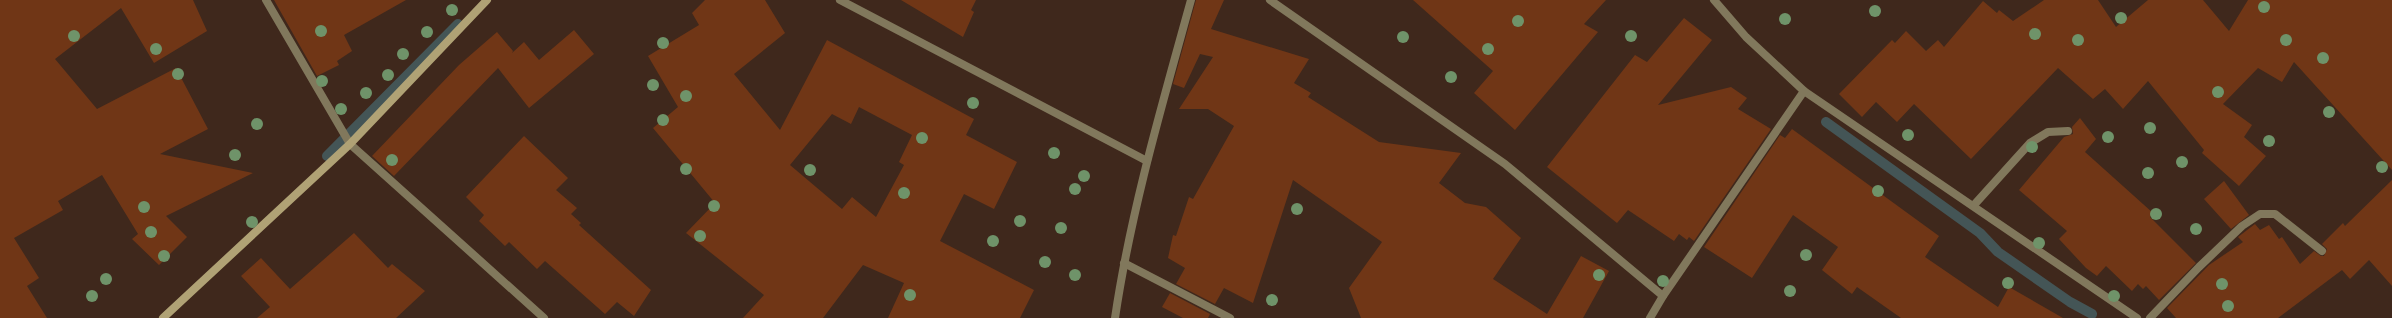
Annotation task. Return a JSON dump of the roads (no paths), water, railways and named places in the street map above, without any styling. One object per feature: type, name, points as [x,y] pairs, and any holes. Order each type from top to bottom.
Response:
[{"type":"street","points":[[266,0],[350,144],[544,318]]},
{"type":"street","points":[[163,318],[350,144],[487,0]]},
{"type":"street","points":[[840,0],[1147,161]]},
{"type":"street","points":[[1115,318],[1124,263],[1147,161],[1191,0]]},
{"type":"street","points":[[1270,0],[1505,164],[1663,296]]},
{"type":"street","points":[[1714,0],[1746,37],[1804,90],[2137,318]]},
{"type":"street","points":[[1650,318],[1663,296],[1804,90]]},
{"type":"street","points":[[1974,205],[2030,143],[2048,132],[2068,131]]},
{"type":"street","points":[[2150,318],[2199,267],[2242,226],[2260,214],[2275,214],[2322,251]]},
{"type":"street","points":[[1124,263],[1230,318]]},
{"type":"waterway","points":[[327,156],[458,24]]},
{"type":"waterway","points":[[1826,122],[1980,233],[1998,252],[2070,302],[2092,314]]}]
